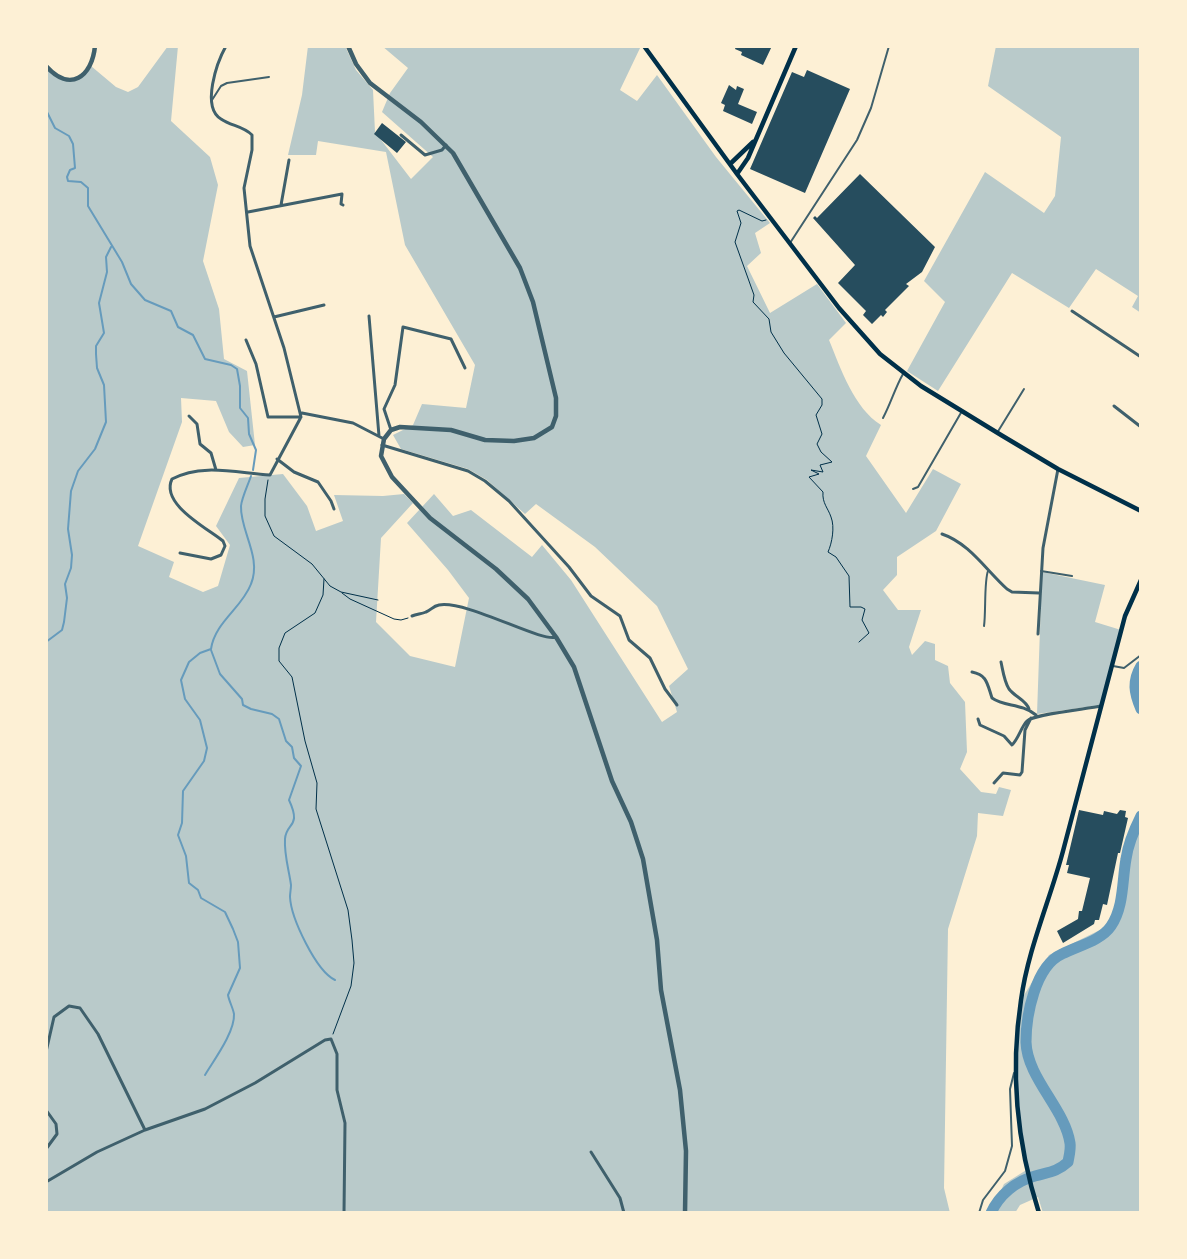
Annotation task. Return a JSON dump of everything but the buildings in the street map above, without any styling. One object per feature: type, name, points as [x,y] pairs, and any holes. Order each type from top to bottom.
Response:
[{"type":"main road","points":[[644,46],[771,219],[852,324],[880,354],[904,374],[1058,469],[1141,511]]},
{"type":"main road","points":[[737,174],[748,158],[796,46]]},
{"type":"main road","points":[[730,164],[754,141]]},
{"type":"main road","points":[[1039,1213],[1026,1164],[1020,1130],[1015,1071],[1021,1000],[1054,884],[1124,616],[1141,580]]},
{"type":"street","points":[[46,66],[62,78],[72,80],[80,78],[91,66],[96,46]]},
{"type":"street","points":[[180,553],[212,559],[221,555],[225,546],[223,541],[191,518],[170,493],[168,486],[172,479],[179,475],[216,470],[270,474],[301,415],[274,317],[252,254],[244,188],[252,150],[252,136],[247,131],[220,119],[214,113],[212,100],[216,67],[226,46]]},
{"type":"street","points":[[348,46],[356,64],[370,83],[447,144],[460,162],[528,286],[552,382],[556,416],[552,427],[543,435],[514,442],[485,440],[451,430],[400,427],[391,430],[384,439],[381,445],[382,462],[402,488],[430,518],[512,583],[528,599],[556,636],[574,667],[612,781],[631,822],[643,859],[656,934],[661,990],[680,1090],[686,1151],[685,1213]]},
{"type":"street","points":[[401,135],[425,155],[442,150],[447,144]]},
{"type":"street","points":[[281,204],[289,160]]},
{"type":"street","points":[[248,212],[281,204],[342,194],[341,204],[343,206]]},
{"type":"street","points":[[274,317],[324,305]]},
{"type":"street","points":[[1072,311],[1141,357]]},
{"type":"street","points":[[370,316],[379,436]]},
{"type":"street","points":[[391,430],[384,409],[395,385],[403,327],[451,339],[465,368]]},
{"type":"street","points":[[246,340],[256,364],[268,417],[301,415],[353,422],[384,439]]},
{"type":"street","points":[[1114,406],[1141,428]]},
{"type":"street","points":[[189,416],[197,424],[200,444],[211,453],[216,470]]},
{"type":"street","points":[[381,445],[468,471],[485,481],[509,501],[569,567],[591,596],[620,616],[629,640],[650,658],[665,689],[678,705]]},
{"type":"street","points":[[277,459],[294,472],[318,482],[334,509]]},
{"type":"street","points":[[1038,634],[1039,593],[1047,520],[1058,469]]},
{"type":"street","points":[[942,534],[956,539],[966,547],[1006,589],[1012,592],[1039,593]]},
{"type":"street","points":[[412,616],[427,612],[437,605],[450,605],[500,620],[545,638],[551,639],[556,636]]},
{"type":"street","points":[[1001,662],[1005,680],[1010,690],[1028,704],[1029,709]]},
{"type":"street","points":[[972,672],[981,674],[987,679],[992,698],[1029,709],[1036,715]]},
{"type":"street","points":[[978,719],[980,725],[1004,736],[1012,744],[1025,722],[1036,715],[1076,711],[1101,706]]},
{"type":"street","points":[[994,783],[1003,774],[1020,775],[1022,772],[1025,730],[1031,718]]},
{"type":"street","points":[[46,1052],[54,1017],[69,1006],[80,1008],[98,1034],[145,1130]]},
{"type":"street","points":[[46,1182],[97,1152],[145,1130],[205,1109],[255,1083],[325,1040],[331,1039],[336,1054],[337,1090],[344,1123],[344,1213]]},
{"type":"street","points":[[46,1110],[56,1124],[57,1134],[46,1149]]},
{"type":"street","points":[[591,1152],[620,1198],[624,1213]]},
{"type":"lane","points":[[790,243],[857,140],[871,108],[889,46]]},
{"type":"lane","points":[[212,100],[221,86],[227,83],[269,78]]},
{"type":"lane","points":[[883,418],[894,390],[904,374]]},
{"type":"lane","points":[[997,432],[1024,389]]},
{"type":"lane","points":[[913,489],[918,487],[962,411]]},
{"type":"lane","points":[[984,626],[986,607],[985,577],[988,571]]},
{"type":"lane","points":[[1041,571],[1072,576]]},
{"type":"lane","points":[[1111,666],[1124,668],[1141,655]]},
{"type":"lane","points":[[980,1213],[984,1200],[1005,1171],[1012,1146],[1010,1089],[1015,1071]]},
{"type":"path","points":[[771,219],[762,221],[739,210],[737,211],[742,223],[735,242],[754,296],[753,302],[769,319],[771,332],[784,353],[822,400],[822,405],[816,415],[822,434],[817,444],[821,452],[832,462],[820,465],[823,472],[811,470],[819,474],[809,477],[823,492],[824,503],[831,517],[834,530],[828,552],[836,557],[849,576],[850,607],[861,606],[865,609],[862,620],[869,634],[859,642]]},
{"type":"path","points":[[270,474],[265,498],[266,516],[270,529],[280,542],[312,564],[330,586],[350,600],[394,619],[401,620],[412,616]]},
{"type":"path","points":[[324,579],[323,595],[315,613],[285,633],[279,648],[279,662],[292,677],[305,741],[317,783],[316,809],[348,910],[354,963],[350,986],[331,1039]]},
{"type":"path","points":[[341,592],[378,600]]},
{"type":"shaded area","points":[[168,46],[178,46],[171,121],[210,157],[218,185],[203,261],[219,309],[224,359],[247,371],[255,445],[243,447],[229,432],[216,401],[181,398],[182,422],[138,546],[174,562],[169,577],[203,592],[218,586],[230,545],[216,526],[239,478],[283,474],[307,506],[316,531],[343,521],[334,495],[383,496],[404,494],[413,503],[381,538],[376,622],[410,656],[455,667],[469,598],[448,570],[407,523],[434,494],[453,516],[471,510],[532,557],[542,545],[571,580],[662,722],[677,712],[669,686],[688,669],[657,606],[595,547],[536,504],[525,514],[487,480],[468,469],[401,449],[393,435],[413,425],[422,404],[466,408],[475,365],[405,245],[386,152],[318,141],[316,155],[288,155],[302,95],[308,46],[345,46],[356,70],[373,90],[375,132],[411,179],[433,157],[382,112],[390,93],[408,68],[382,46],[641,46],[620,90],[637,101],[657,75],[716,157],[770,223],[755,233],[761,253],[747,266],[770,313],[817,284],[846,323],[829,340],[849,387],[863,409],[881,425],[866,456],[906,513],[933,469],[961,484],[936,531],[897,557],[897,575],[883,590],[898,610],[921,610],[909,647],[912,655],[925,641],[935,644],[935,660],[948,666],[950,683],[965,702],[967,752],[960,769],[981,792],[996,794],[999,787],[1011,790],[1003,816],[978,813],[977,836],[948,929],[944,1188],[950,1213],[46,1213],[46,66],[54,75],[71,81],[91,66],[116,87],[128,92],[138,87]]},
{"type":"shaded area","points":[[996,46],[1141,46],[1141,313],[1132,307],[1138,296],[1096,269],[1069,308],[1012,273],[938,391],[907,371],[945,302],[924,281],[985,172],[1044,213],[1055,196],[1061,137],[988,86]]},
{"type":"shaded area","points":[[1042,572],[1105,585],[1095,622],[1121,630],[1101,705],[1037,714]]},
{"type":"shaded area","points":[[1141,809],[1141,1213],[1043,1213],[1038,1197],[1020,1205],[1015,1213],[990,1213],[1004,1184],[1028,1169],[1021,1139],[1015,1071],[1021,1000],[1049,955],[1104,928],[1115,910],[1123,860],[1135,818]]},
{"type":"waterway","points":[[46,110],[55,128],[69,136],[73,144],[75,168],[70,170],[67,177],[68,181],[81,182],[88,188],[88,206],[122,262],[131,284],[145,300],[171,311],[178,327],[193,335],[205,359],[231,365],[237,369],[240,386],[240,408],[248,418],[249,434],[256,450],[253,470]]},
{"type":"waterway","points":[[46,642],[62,630],[64,622],[67,598],[65,584],[71,568],[72,555],[68,529],[71,491],[78,471],[95,449],[106,422],[104,385],[97,368],[96,346],[104,333],[99,303],[107,272],[106,257],[111,247]]},
{"type":"waterway","points":[[205,1075],[231,1029],[234,1014],[228,995],[240,968],[238,942],[225,912],[201,898],[198,890],[189,883],[186,856],[178,835],[182,823],[183,791],[204,761],[207,748],[200,720],[185,699],[181,680],[189,662],[200,653],[211,649],[213,639],[247,593],[251,584],[254,564],[241,506],[251,476]]},
{"type":"waterway","points":[[211,650],[220,674],[242,699],[243,705],[272,714],[279,719],[286,741],[292,747],[294,758],[301,766],[289,800],[293,809],[294,820],[285,839],[291,885],[291,906],[300,930],[313,955],[320,966],[335,980]]},
{"type":"waterway","points":[[1141,666],[1135,682],[1137,698],[1141,709]]},
{"type":"waterway","points":[[991,1213],[1003,1195],[1021,1181],[1056,1170],[1068,1162],[1070,1145],[1067,1130],[1039,1081],[1028,1055],[1026,1031],[1030,1006],[1039,980],[1053,960],[1101,936],[1111,926],[1118,911],[1122,894],[1128,848],[1141,816]]}]
